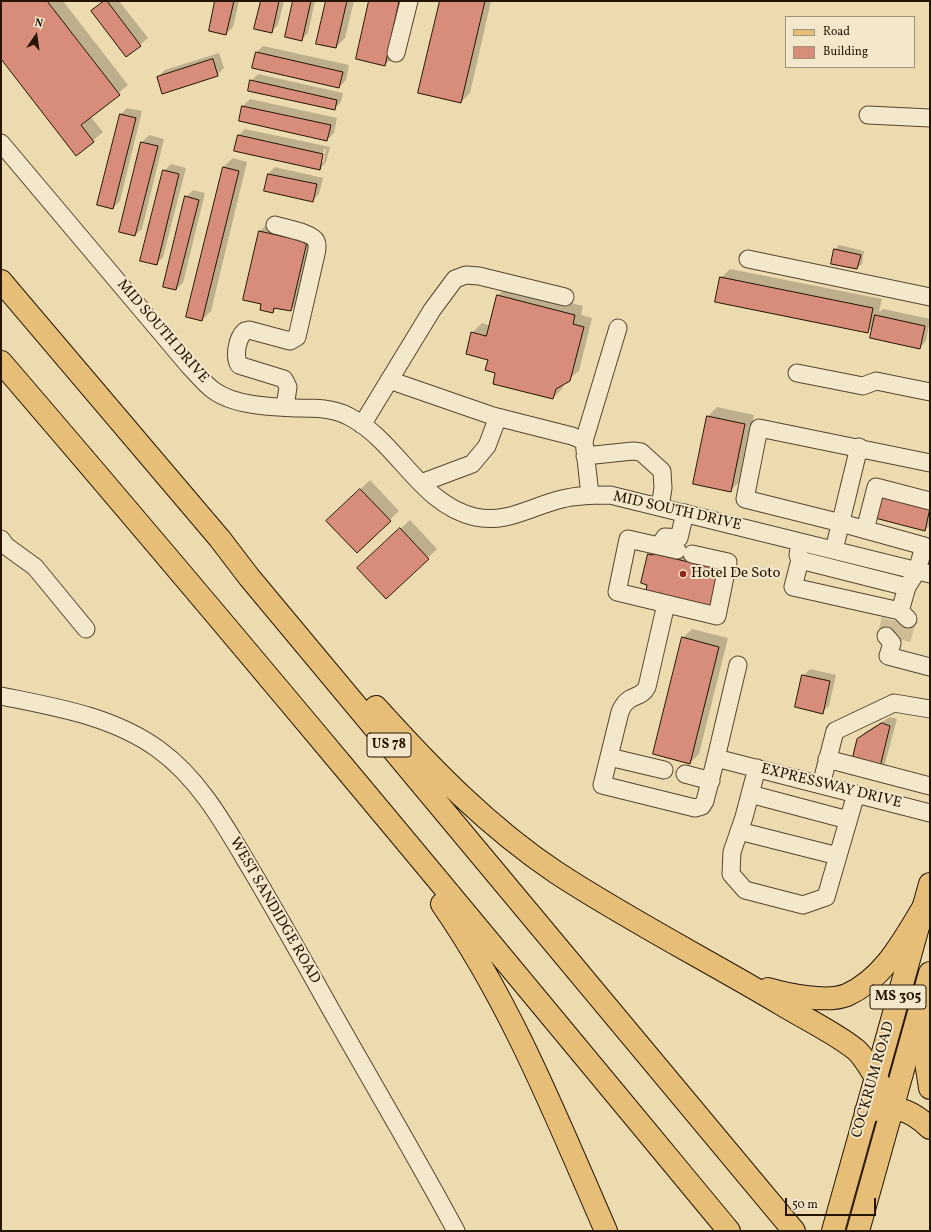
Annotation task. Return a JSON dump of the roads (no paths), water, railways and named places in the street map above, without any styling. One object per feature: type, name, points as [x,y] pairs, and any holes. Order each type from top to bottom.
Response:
[{"type":"main road","name":"US 78","points":[[1,281],[220,539],[249,577],[794,1231]]},
{"type":"main road","points":[[1,362],[90,464],[389,820],[729,1231]]},
{"type":"main road","points":[[249,577],[310,634],[423,758],[466,801],[498,828],[556,872],[588,892],[856,1050],[875,1076],[893,1107]]},
{"type":"main road","points":[[389,820],[416,866],[456,923],[502,1002],[550,1102],[606,1231]]},
{"type":"main road","name":"COCKRUM ROAD","points":[[833,1231],[875,1076],[930,884]]},
{"type":"main road","points":[[746,984],[797,997],[823,998],[846,995],[870,980],[888,964],[923,908]]},
{"type":"main road","name":"COCKRUM ROAD","points":[[858,1231],[930,973]]},
{"type":"main road","points":[[922,1001],[925,1055],[930,1088]]},
{"type":"main road","points":[[866,1110],[893,1107],[917,1118],[930,1128]]},
{"type":"street","points":[[396,53],[409,1]]},
{"type":"street","points":[[868,115],[930,118]]},
{"type":"street","name":"MID SOUTH DRIVE","points":[[1,143],[204,382],[214,391],[238,401],[285,407],[337,411],[362,425],[376,436],[421,483],[456,511],[481,518],[507,518],[562,499],[590,495],[625,498],[924,572]]},
{"type":"street","points":[[275,225],[308,234],[317,242],[316,254],[297,337],[290,341],[249,330],[245,331],[242,333],[236,355],[239,365],[284,379],[288,387],[285,407]]},
{"type":"street","points":[[748,259],[930,297]]},
{"type":"street","points":[[362,425],[432,310],[455,279],[466,275],[479,276],[566,297]]},
{"type":"street","points":[[590,495],[585,449],[618,328]]},
{"type":"street","points":[[797,373],[863,386],[876,381],[930,392]]},
{"type":"street","points":[[389,380],[493,416],[572,436],[585,449],[641,452],[662,471],[660,507]]},
{"type":"street","points":[[421,483],[472,464],[487,446],[496,422],[493,416]]},
{"type":"street","points":[[739,527],[759,428],[930,463]]},
{"type":"street","points":[[834,550],[859,448]]},
{"type":"street","points":[[850,484],[864,476],[930,492]]},
{"type":"street","points":[[865,530],[876,488],[930,501]]},
{"type":"street","points":[[745,499],[841,523],[927,547],[924,572],[907,587],[899,616],[793,587],[800,560],[798,555],[800,542]]},
{"type":"street","points":[[685,513],[687,549]]},
{"type":"street","points":[[665,537],[687,549],[728,562],[717,616],[617,592],[628,539],[659,546],[665,537]]},
{"type":"street","points":[[1,539],[6,546],[35,567],[86,629]]},
{"type":"street","points":[[800,560],[907,587]]},
{"type":"street","points":[[666,604],[647,687],[642,693],[630,698],[624,704],[620,712],[602,785],[687,807],[695,808],[702,806],[711,780],[723,760],[738,665]]},
{"type":"street","points":[[893,639],[888,656],[930,667]]},
{"type":"street","name":"WEST SANDIDGE ROAD","points":[[1,696],[66,710],[94,718],[126,730],[143,739],[168,756],[196,784],[219,816],[260,885],[456,1231]]},
{"type":"street","points":[[821,785],[835,731],[894,703],[930,709]]},
{"type":"street","points":[[609,757],[664,770]]},
{"type":"street","points":[[827,759],[930,786]]},
{"type":"street","name":"EXPRESSWAY DRIVE","points":[[723,760],[930,813]]},
{"type":"street","points":[[757,768],[732,852],[732,874],[745,890],[803,905],[826,897],[856,794]]},
{"type":"street","points":[[685,774],[711,780]]},
{"type":"street","points":[[750,794],[848,820]]},
{"type":"street","points":[[739,830],[838,856]]},
{"type":"tunnel","points":[[886,636],[891,615]]},
{"type":"tunnel","points":[[902,640],[908,619]]},
{"type":"place","name":"Hotel De Soto","points":[[683,574]]}]
